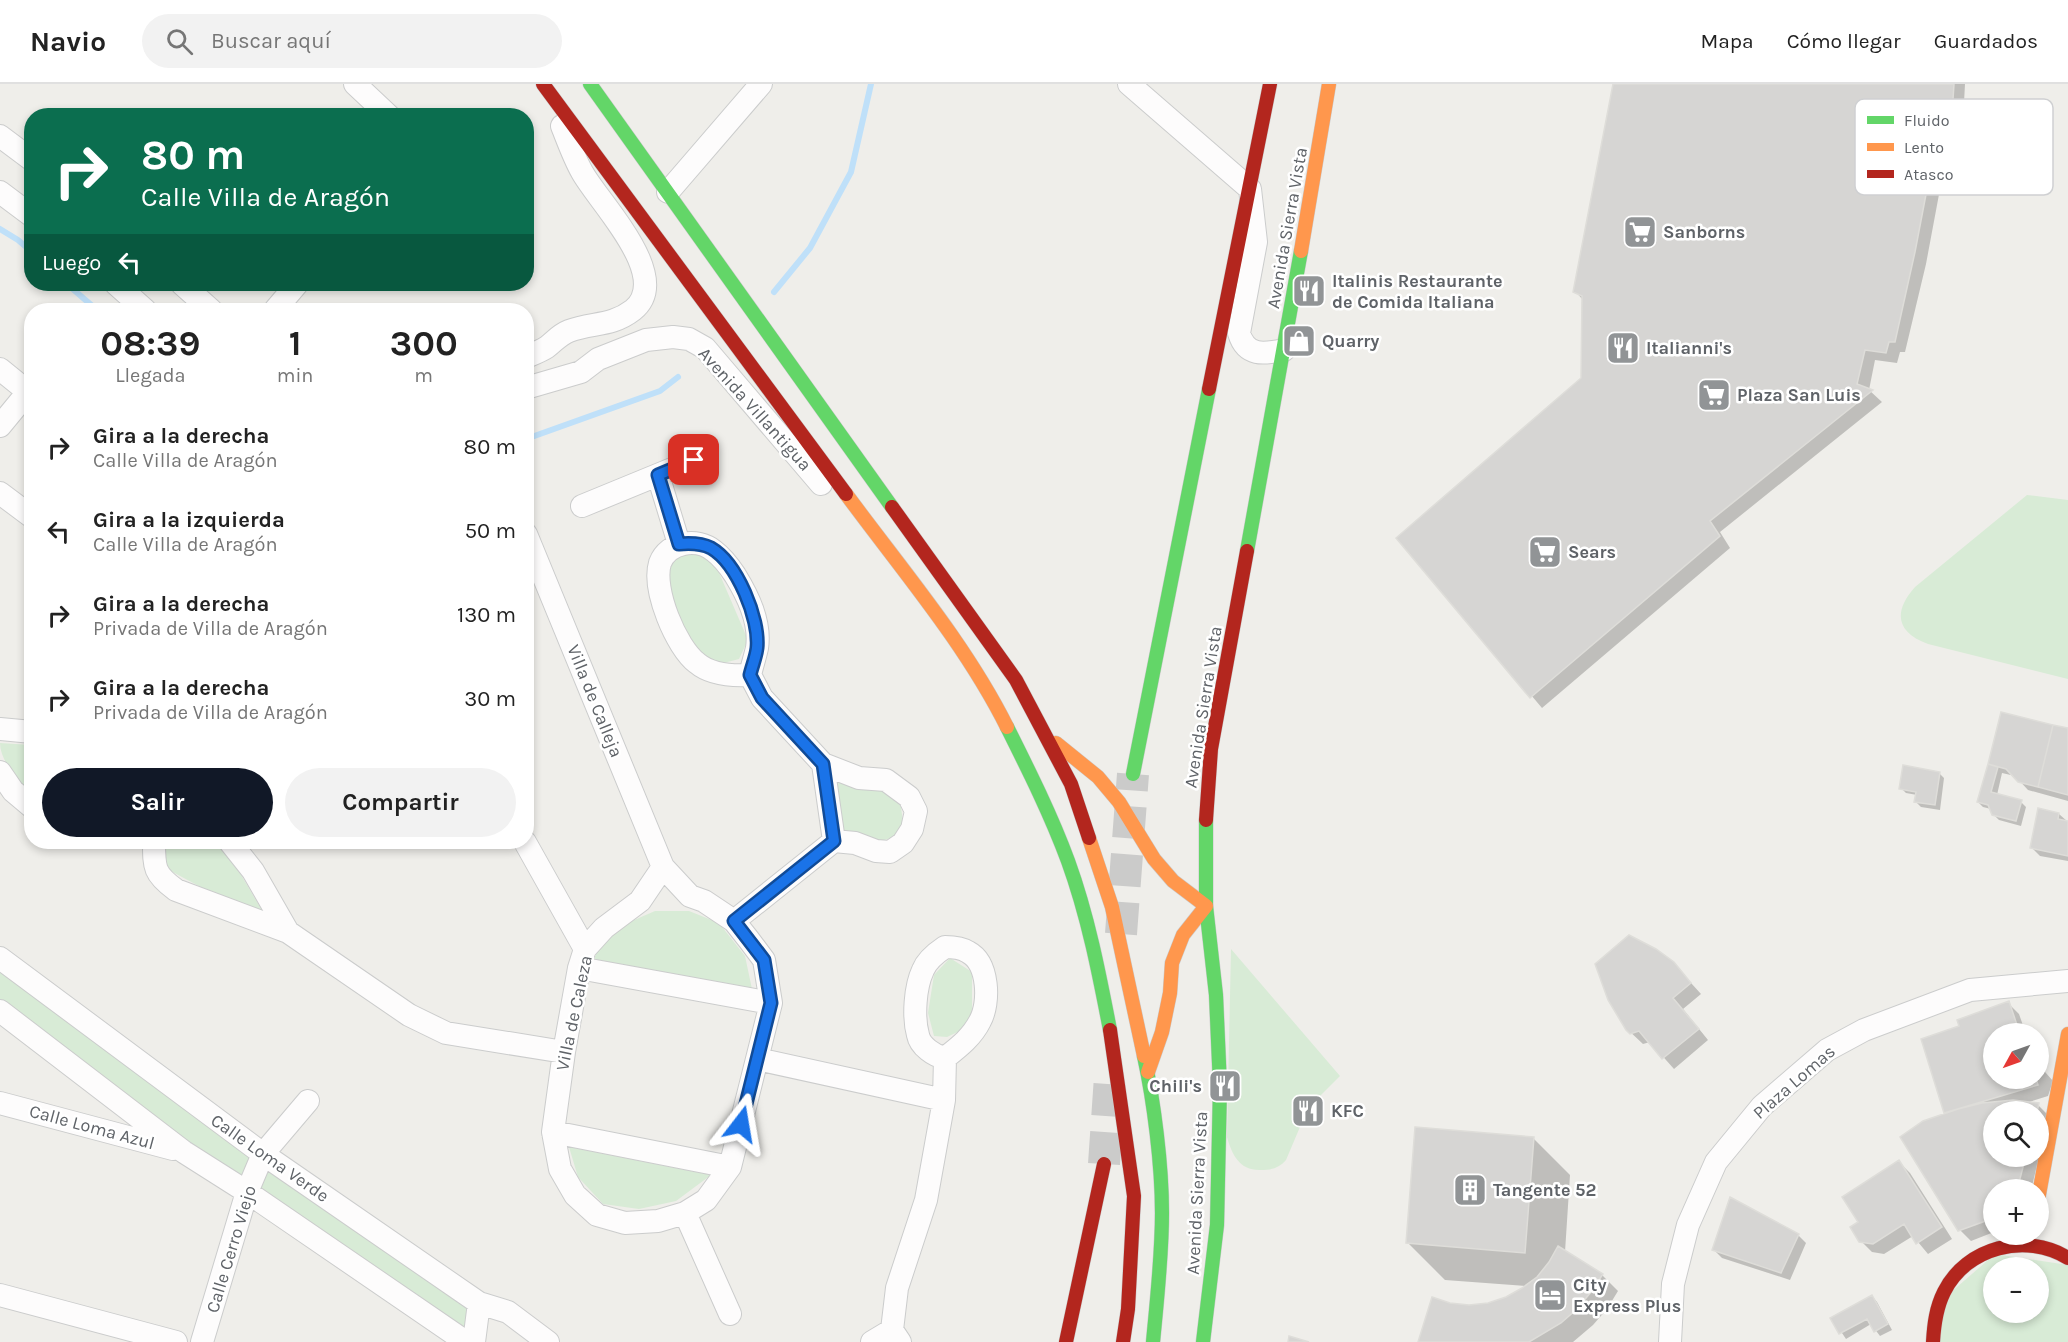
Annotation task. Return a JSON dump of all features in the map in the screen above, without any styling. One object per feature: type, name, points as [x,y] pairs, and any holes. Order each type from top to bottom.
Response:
[{"type":"main road","points":[[543,84],[890,554],[936,612],[995,703],[1037,786],[1068,862],[1094,947],[1114,1049],[1134,1196],[1128,1309],[1122,1342]]},
{"type":"main road","points":[[590,84],[1016,680],[1071,784],[1112,907],[1148,1073],[1157,1146],[1161,1211],[1160,1273],[1153,1342]]},
{"type":"main road","points":[[1133,774],[1270,84]]},
{"type":"main road","name":"Avenida Sierra Vista","points":[[1203,1342],[1217,1225],[1220,1086],[1216,995],[1206,906],[1205,828],[1211,749],[1284,350],[1329,84]]},
{"type":"main road","points":[[1045,734],[1098,777],[1119,802],[1154,859],[1173,880],[1206,906],[1183,935],[1172,963],[1170,993],[1162,1032],[1148,1073]]},
{"type":"main road","points":[[2042,1179],[2068,1034]]},
{"type":"main road","points":[[1066,1342],[1104,1164]]},
{"type":"main road","points":[[1932,1342],[1932,1327],[1938,1300],[1953,1275],[1975,1257],[2007,1245]]},
{"type":"main road","points":[[2042,1245],[2067,1252]]},
{"type":"main road","points":[[1923,1342],[1932,1327]]},
{"type":"street","points":[[355,84],[380,108]]},
{"type":"street","points":[[543,84],[582,172],[636,251],[643,266],[645,280],[643,297],[631,311],[608,323],[563,334],[536,352],[562,377]]},
{"type":"street","points":[[668,192],[760,84]]},
{"type":"street","points":[[1129,84],[1250,189],[1256,242],[1239,333],[1247,348],[1262,355],[1284,350]]},
{"type":"street","points":[[0,136],[24,154]]},
{"type":"street","points":[[0,192],[24,210]]},
{"type":"street","points":[[124,291],[137,303]]},
{"type":"street","points":[[190,291],[203,303]]},
{"type":"street","points":[[281,303],[291,291]]},
{"type":"street","points":[[582,328],[598,359]]},
{"type":"street","name":"Avenida Villantigua","points":[[534,386],[581,372],[598,359],[646,340],[673,337],[689,339],[705,348],[827,490],[890,554]]},
{"type":"street","points":[[0,369],[24,388]]},
{"type":"street","points":[[0,426],[24,400]]},
{"type":"street","points":[[582,506],[694,460]]},
{"type":"street","points":[[658,475],[679,544]]},
{"type":"street","points":[[0,493],[24,507]]},
{"type":"street","points":[[734,921],[834,841],[855,843],[876,851],[890,852],[903,843],[912,829],[916,811],[909,796],[886,780],[859,778],[823,764],[762,698],[750,675],[757,647],[755,616],[743,588],[729,565],[712,549],[694,543],[679,544],[666,552],[659,566],[658,589],[677,637],[686,652],[698,664],[713,672],[736,676],[750,675]]},
{"type":"street","name":"Villa de Calleja","points":[[534,553],[663,867]]},
{"type":"street","points":[[0,729],[24,731]]},
{"type":"street","points":[[823,764],[834,841]]},
{"type":"street","points":[[0,772],[24,800]]},
{"type":"street","points":[[154,849],[154,867],[162,880],[176,890],[288,932],[409,1015],[446,1034],[564,1052]]},
{"type":"street","points":[[236,849],[253,871],[288,932]]},
{"type":"street","points":[[528,849],[582,959],[771,1003]]},
{"type":"street","name":"Villa de Caleza","points":[[663,867],[690,896],[704,901],[734,921],[764,960],[771,1003],[730,1167],[706,1200],[685,1214],[658,1221],[625,1223],[597,1215],[574,1195],[560,1168],[553,1132],[564,1052],[582,959],[604,928],[640,901],[663,867]]},
{"type":"street","points":[[945,947],[970,952],[976,960],[984,974],[986,1006],[980,1022],[966,1042],[945,1058],[934,1056],[918,1037],[915,998],[923,969],[934,954],[945,947]]},
{"type":"street","name":"Calle Loma Verde","points":[[0,958],[263,1154],[479,1304],[508,1312],[548,1342]]},
{"type":"street","name":"Plaza Lomas","points":[[1670,1342],[1673,1284],[1688,1225],[1716,1162],[1762,1106],[1827,1050],[1864,1030],[1970,990],[2068,981]]},
{"type":"street","points":[[0,1011],[183,1152],[247,1192],[466,1342]]},
{"type":"street","points":[[872,1342],[896,1336],[897,1288],[926,1200],[944,1100],[945,1058]]},
{"type":"street","points":[[757,1059],[944,1100]]},
{"type":"street","name":"Calle Cerro Viejo","points":[[202,1342],[247,1192],[263,1154],[308,1101]]},
{"type":"street","name":"Calle Loma Azul","points":[[0,1103],[183,1152]]},
{"type":"street","points":[[553,1132],[730,1167]]},
{"type":"street","points":[[685,1214],[730,1314]]},
{"type":"street","points":[[0,1295],[176,1342]]},
{"type":"street","points":[[474,1342],[479,1304]]},
{"type":"green space","points":[[2027,495],[2068,500],[2068,679],[1928,644],[1909,634],[1901,620],[1903,605],[1915,587]]},
{"type":"green space","points":[[680,552],[698,552],[714,561],[748,640],[739,659],[716,665],[692,650],[664,586],[670,560]]},
{"type":"green space","points":[[0,743],[24,745],[24,786],[7,764]]},
{"type":"green space","points":[[834,777],[882,788],[900,800],[903,822],[895,837],[876,842],[843,832]]},
{"type":"green space","points":[[163,849],[225,849],[263,912],[210,892],[167,869]]},
{"type":"green space","points":[[655,911],[689,911],[719,923],[745,956],[752,989],[593,961],[602,941],[625,924]]},
{"type":"green space","points":[[1231,949],[1340,1076],[1308,1108],[1286,1160],[1278,1167],[1269,1170],[1254,1170],[1242,1165],[1234,1156],[1227,1137]]},
{"type":"green space","points":[[0,957],[479,1303],[474,1342],[0,1012]]},
{"type":"green space","points":[[950,958],[972,972],[972,1009],[968,1027],[947,1037],[934,1036],[928,1013],[934,975]]},
{"type":"green space","points":[[569,1147],[711,1175],[676,1201],[639,1209],[603,1204],[578,1177]]},
{"type":"green space","points":[[1995,1254],[2015,1257],[1992,1257]]},
{"type":"green space","points":[[2049,1262],[2068,1265],[2068,1342],[1938,1342],[1942,1300],[1983,1264],[1983,1323],[2049,1323]]},
{"type":"building","name":"Plaza San Luis","points":[[1613,84],[1954,84],[1953,99],[1855,99],[1855,195],[1926,195],[1895,342],[1889,342],[1886,353],[1865,350],[1857,384],[1873,390],[1710,521],[1720,536],[1530,698],[1396,538],[1581,378],[1582,296],[1573,292]]},
{"type":"building","points":[[2001,712],[2053,725],[2038,787],[2018,782],[2006,769],[1988,764]]},
{"type":"building","points":[[2053,725],[2068,728],[2068,795],[2038,787]]},
{"type":"building","points":[[1988,764],[1998,767],[1991,792],[2022,800],[2016,821],[1992,815],[1988,805],[1977,802]]},
{"type":"building","points":[[1903,765],[1940,772],[1935,805],[1914,802],[1916,792],[1899,789]]},
{"type":"building","points":[[2038,808],[2059,813],[2058,819],[2068,821],[2068,856],[2030,848]]},
{"type":"building","points":[[1629,935],[1656,949],[1674,962],[1691,983],[1673,998],[1699,1029],[1662,1059],[1639,1031],[1630,1034],[1626,1030],[1608,1000],[1595,964]]},
{"type":"building","points":[[2009,1001],[2016,1023],[1983,1023],[1983,1089],[2025,1089],[1944,1113],[1921,1039],[1959,1026],[1957,1020]]},
{"type":"building","points":[[1982,1103],[1983,1167],[2023,1167],[2020,1179],[1983,1179],[1983,1222],[1958,1231],[1900,1137],[1923,1121]]},
{"type":"building","name":"Tangente 52","points":[[1415,1127],[1534,1137],[1525,1253],[1406,1243]]},
{"type":"building","points":[[1899,1160],[1942,1227],[1916,1244],[1904,1224],[1873,1244],[1859,1242],[1850,1227],[1858,1222],[1842,1197]]},
{"type":"building","points":[[1730,1197],[1799,1234],[1781,1273],[1712,1250]]},
{"type":"building","name":"City Express Plus","points":[[1558,1246],[1603,1274],[1577,1309],[1561,1323],[1529,1342],[1418,1342],[1432,1297],[1450,1303],[1469,1305],[1488,1303],[1506,1297],[1537,1277]]},
{"type":"building","points":[[1872,1295],[1888,1324],[1874,1332],[1867,1319],[1839,1334],[1830,1318]]},
{"type":"building","points":[[1289,1336],[1309,1342],[1288,1342]]},
{"type":"waterway","points":[[774,292],[810,248],[851,172],[871,84]]},
{"type":"waterway","points":[[0,229],[24,245]]},
{"type":"waterway","points":[[75,291],[89,303]]},
{"type":"waterway","points":[[534,436],[660,391],[678,377]]},
{"type":"tunnel","points":[[1121,934],[1133,774]]},
{"type":"tunnel","points":[[1104,1164],[1110,1077]]},
{"type":"traffic: fast","points":[[590,84],[892,507]]},
{"type":"traffic: fast","points":[[1247,551],[1301,251]]},
{"type":"traffic: fast","points":[[1133,774],[1209,389]]},
{"type":"traffic: fast","points":[[1007,727],[1047,810],[1075,882],[1092,945],[1110,1030]]},
{"type":"traffic: fast","points":[[1203,1342],[1217,1225],[1220,1086],[1216,995],[1206,906],[1206,820]]},
{"type":"traffic: fast","points":[[1144,1056],[1157,1134],[1162,1194],[1159,1278],[1153,1342]]},
{"type":"traffic: slow","points":[[1301,251],[1329,84]]},
{"type":"traffic: slow","points":[[846,494],[952,636],[1007,727]]},
{"type":"traffic: slow","points":[[1056,743],[1098,777],[1119,802],[1154,859],[1173,881],[1206,906],[1183,935],[1172,963],[1170,993],[1162,1032],[1148,1072]]},
{"type":"traffic: slow","points":[[1089,838],[1112,907],[1144,1056]]},
{"type":"traffic: slow","points":[[2042,1179],[2068,1034]]},
{"type":"traffic: jam","points":[[543,84],[846,494]]},
{"type":"traffic: jam","points":[[1209,389],[1270,84]]},
{"type":"traffic: jam","points":[[892,507],[1016,680],[1071,784],[1089,838]]},
{"type":"traffic: jam","points":[[1206,820],[1211,749],[1247,551]]},
{"type":"traffic: jam","points":[[1110,1030],[1134,1196],[1128,1309],[1123,1342]]},
{"type":"traffic: jam","points":[[1066,1342],[1104,1164]]},
{"type":"traffic: jam","points":[[1933,1342],[1936,1316],[1944,1292],[1967,1264],[1998,1248],[2016,1245],[2052,1250],[2068,1258]]},
{"type":"place","name":"Sanborns","points":[[1640,232]]},
{"type":"place","name":"Italinis Restaurante de Comida Italiana","points":[[1309,291]]},
{"type":"place","name":"Quarry","points":[[1299,341]]},
{"type":"place","name":"Italianni's","points":[[1623,348]]},
{"type":"place","name":"Plaza San Luis","points":[[1714,395]]},
{"type":"place","name":"Sears","points":[[1545,552]]},
{"type":"place","name":"Chili's","points":[[1225,1086]]},
{"type":"place","name":"KFC","points":[[1308,1111]]},
{"type":"place","name":"Tangente 52","points":[[1470,1190]]},
{"type":"place","name":"City Express Plus","points":[[1550,1295]]},
{"type":"route","points":[[694,460],[658,475],[679,544],[694,543],[712,549],[729,565],[743,588],[755,616],[757,647],[750,675],[762,698],[823,764],[834,841],[734,921],[764,960],[771,1003],[741,1124]]}]
